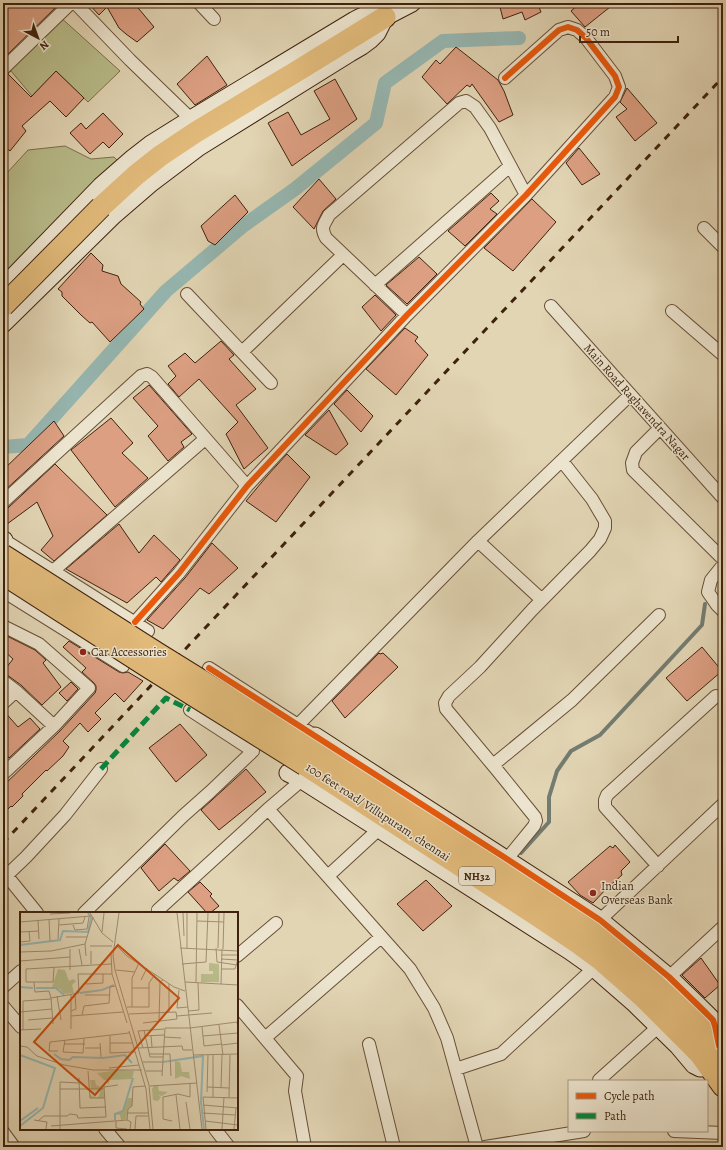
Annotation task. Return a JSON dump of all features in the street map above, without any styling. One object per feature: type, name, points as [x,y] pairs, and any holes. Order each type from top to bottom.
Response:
[{"type":"highway","points":[[3,306],[101,207],[136,175],[160,156],[190,136],[385,18]]},
{"type":"highway","name":"100 feet road/ Villupuram, chennai","points":[[3,544],[305,761]]},
{"type":"highway","name":"100 feet road/ Villupuram, chennai","points":[[3,574],[148,667],[305,761],[405,809],[590,930],[654,983],[708,1034],[717,1055],[723,1086]]},
{"type":"street","points":[[3,69],[71,3]]},
{"type":"street","points":[[75,3],[130,60],[191,119]]},
{"type":"street","points":[[199,3],[214,19]]},
{"type":"street","points":[[3,324],[114,215],[150,184],[199,147],[362,46],[377,33],[385,18],[412,3]]},
{"type":"street","points":[[3,287],[101,186],[151,144],[364,15],[370,14],[385,18]]},
{"type":"street","points":[[134,622],[179,573],[247,486],[407,315],[526,195],[615,98],[619,87],[614,76],[586,38],[577,30],[568,27],[559,30],[505,78]]},
{"type":"street","points":[[407,315],[326,238],[323,232],[324,225],[329,214],[459,102],[466,101],[475,107],[490,128],[526,195]]},
{"type":"street","points":[[375,285],[510,166]]},
{"type":"street","points":[[704,228],[723,247]]},
{"type":"street","points":[[49,239],[69,259]]},
{"type":"street","points":[[242,352],[343,255]]},
{"type":"street","points":[[187,294],[271,383]]},
{"type":"street","name":"Main Road Raghavendra Nagar","points":[[551,306],[723,498]]},
{"type":"street","points":[[672,311],[723,355]]},
{"type":"street","points":[[3,502],[141,376],[147,374],[152,377],[247,486]]},
{"type":"street","points":[[298,725],[478,541],[630,395]]},
{"type":"street","points":[[660,428],[636,452],[632,463],[633,470],[723,559]]},
{"type":"street","points":[[53,571],[205,439]]},
{"type":"street","points":[[507,859],[534,826],[536,821],[493,765],[446,709],[445,703],[449,696],[480,667],[600,539],[605,528],[605,521],[592,499],[562,461]]},
{"type":"street","points":[[478,541],[542,600]]},
{"type":"street","points":[[3,544],[53,571],[148,630]]},
{"type":"street","points":[[723,565],[711,580],[708,592],[723,611]]},
{"type":"street","points":[[3,591],[122,666]]},
{"type":"street","points":[[493,765],[572,700],[658,615]]},
{"type":"street","points":[[3,626],[39,644],[89,688],[54,726],[3,774]]},
{"type":"street","points":[[209,668],[298,725],[305,761],[380,829],[570,950],[594,968],[633,1002],[678,1046],[694,1064],[700,1068],[717,1055],[715,1026],[713,1020],[669,978],[600,920],[507,859],[305,761]]},
{"type":"street","points":[[3,680],[54,726]]},
{"type":"street","points":[[3,703],[16,691]]},
{"type":"street","points":[[658,866],[605,807],[605,800],[607,795],[716,696]]},
{"type":"street","points":[[85,912],[183,816],[253,751],[190,710]]},
{"type":"street","points":[[159,912],[158,910],[268,809],[305,761]]},
{"type":"street","points":[[36,912],[5,877],[65,815],[101,770]]},
{"type":"street","points":[[600,920],[723,804]]},
{"type":"street","points":[[268,809],[410,969],[434,1008],[448,1038],[477,1147]]},
{"type":"street","points":[[328,876],[380,829]]},
{"type":"street","points":[[238,955],[276,923]]},
{"type":"street","points":[[669,978],[723,927]]},
{"type":"street","points":[[265,1038],[381,937]]},
{"type":"street","points":[[456,1069],[501,1054],[594,968]]},
{"type":"street","points":[[3,987],[20,972]]},
{"type":"street","points":[[238,1005],[297,1076],[295,1091],[305,1147]]},
{"type":"street","points":[[3,1006],[20,1026]]},
{"type":"street","points":[[599,1080],[658,1027]]},
{"type":"street","points":[[368,1044],[394,1147]]},
{"type":"street","points":[[106,1130],[120,1147]]},
{"type":"street","points":[[216,1130],[229,1147]]},
{"type":"street","points":[[3,1132],[14,1147]]},
{"type":"street","points":[[485,1147],[578,1132]]},
{"type":"street","points":[[698,1132],[723,1133]]},
{"type":"green space","points":[[58,15],[120,71],[88,102],[56,71],[32,96],[11,71],[3,78],[3,69]]},
{"type":"green space","points":[[65,146],[91,159],[114,157],[121,164],[3,287],[3,171],[6,174],[28,150]]},
{"type":"building","points":[[11,3],[60,3],[3,59],[3,12]]},
{"type":"building","points":[[88,3],[134,3],[154,27],[137,42],[119,28],[107,7],[99,15]]},
{"type":"building","points":[[499,3],[544,3],[544,5],[539,7],[541,12],[525,20],[522,12],[503,19]]},
{"type":"building","points":[[580,3],[615,3],[585,27],[571,11]]},
{"type":"building","points":[[456,47],[498,80],[513,115],[499,122],[472,84],[470,87],[467,85],[447,104],[422,77],[436,60],[440,64]]},
{"type":"building","points":[[207,56],[227,85],[195,105],[177,84]]},
{"type":"building","points":[[56,71],[84,98],[66,117],[50,101],[22,126],[26,131],[10,151],[3,145],[3,121],[8,117],[3,111],[3,79],[8,74],[31,97]]},
{"type":"building","points":[[335,79],[357,119],[292,166],[268,123],[288,112],[301,135],[330,119],[314,91]]},
{"type":"building","points":[[627,88],[657,123],[635,141],[616,117],[627,109],[620,102]]},
{"type":"building","points":[[103,113],[123,134],[109,148],[103,142],[90,154],[70,133],[81,123],[86,129]]},
{"type":"building","points":[[579,148],[600,174],[582,185],[566,163]]},
{"type":"building","points":[[319,179],[336,199],[323,211],[314,229],[293,207]]},
{"type":"building","points":[[491,193],[499,201],[490,209],[497,214],[465,246],[448,231]]},
{"type":"building","points":[[235,195],[248,212],[215,245],[208,241],[201,226]]},
{"type":"building","points":[[532,199],[556,222],[513,271],[484,248]]},
{"type":"building","points":[[91,253],[103,265],[102,271],[118,276],[121,284],[141,302],[140,304],[144,309],[110,342],[92,322],[90,323],[62,296],[62,292],[58,289]]},
{"type":"building","points":[[419,257],[437,274],[407,304],[386,285]]},
{"type":"building","points":[[375,295],[396,315],[381,331],[362,307]]},
{"type":"building","points":[[405,328],[418,337],[415,341],[428,355],[396,395],[366,369]]},
{"type":"building","points":[[221,341],[234,355],[229,359],[256,389],[236,405],[268,448],[244,469],[226,434],[238,422],[199,379],[179,397],[168,384],[176,376],[168,366],[185,353],[195,363]]},
{"type":"building","points":[[149,385],[192,434],[181,442],[184,447],[168,461],[148,436],[158,426],[133,398]]},
{"type":"building","points":[[347,390],[373,416],[361,432],[334,404]]},
{"type":"building","points":[[329,410],[348,444],[336,455],[305,435]]},
{"type":"building","points":[[111,418],[133,443],[122,453],[148,478],[115,507],[71,450]]},
{"type":"building","points":[[54,421],[64,436],[3,492],[3,470]]},
{"type":"building","points":[[287,454],[310,477],[276,522],[246,501]]},
{"type":"building","points":[[55,464],[107,515],[54,561],[41,550],[53,536],[37,502],[3,527],[3,509],[8,508]]},
{"type":"building","points":[[119,524],[139,553],[154,535],[180,560],[161,582],[156,577],[127,603],[66,569]]},
{"type":"building","points":[[212,543],[238,568],[209,594],[200,588],[163,629],[147,620],[185,578]]},
{"type":"building","points":[[3,634],[35,650],[46,660],[43,663],[61,687],[42,705],[21,685],[3,672],[13,659],[3,650]]},
{"type":"building","points":[[69,641],[119,672],[128,672],[143,681],[124,702],[115,693],[95,713],[101,719],[88,732],[80,723],[63,741],[69,747],[63,756],[47,771],[46,770],[22,794],[23,796],[3,814],[3,786],[60,731],[95,693],[96,686],[82,672],[86,668],[63,647]]},
{"type":"building","points":[[702,647],[722,671],[687,701],[666,678]]},
{"type":"building","points":[[379,653],[383,653],[398,667],[345,718],[332,701]]},
{"type":"building","points":[[71,682],[78,689],[67,701],[59,693]]},
{"type":"building","points":[[3,710],[18,727],[30,718],[40,729],[9,758],[3,750]]},
{"type":"building","points":[[180,724],[207,755],[176,782],[149,748]]},
{"type":"building","points":[[246,769],[266,792],[219,830],[201,810]]},
{"type":"building","points":[[165,844],[190,871],[178,881],[174,878],[159,891],[141,868]]},
{"type":"building","points":[[615,845],[630,862],[621,871],[622,875],[593,903],[580,895],[568,882],[610,846],[613,848]]},
{"type":"building","points":[[426,880],[452,906],[423,931],[397,904]]},
{"type":"building","points":[[200,882],[212,894],[210,896],[219,906],[211,912],[206,912],[188,892]]},
{"type":"building","points":[[701,958],[720,985],[705,998],[682,975]]},
{"type":"waterway","points":[[3,447],[28,445],[166,291],[243,226],[295,189],[376,123],[385,83],[443,41],[519,38]]},
{"type":"waterway","points":[[521,853],[549,822],[549,797],[557,771],[571,751],[600,735],[702,625],[705,604]]},
{"type":"railway","points":[[3,843],[723,77]]},
{"type":"marked path","points":[[101,769],[166,698],[190,710]]},
{"type":"cycle path","points":[[135,622],[179,573],[247,486],[407,315],[526,195],[615,97],[619,87],[615,76],[586,38],[577,30],[568,27],[559,30],[505,78]]},
{"type":"cycle path","points":[[209,668],[600,920],[669,977],[713,1020],[719,1046]]},
{"type":"place","name":"Car Accessories","points":[[83,652]]},
{"type":"place","name":"Indian Overseas Bank","points":[[593,893]]}]
